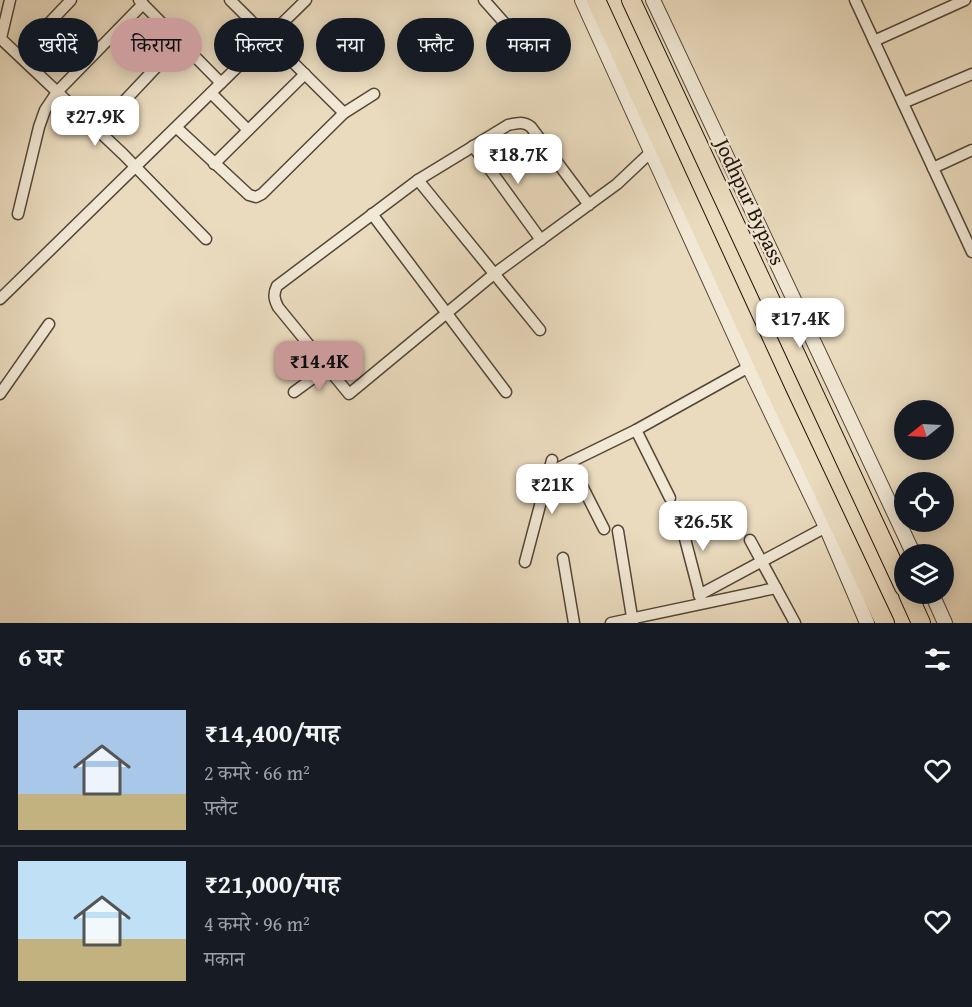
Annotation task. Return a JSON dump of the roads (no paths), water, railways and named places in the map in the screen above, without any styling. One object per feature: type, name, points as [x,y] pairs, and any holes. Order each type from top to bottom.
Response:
[{"type":"highway","points":[[596,0],[885,623]]},
{"type":"highway","name":"Jodhpur Bypass","points":[[631,0],[894,565]]},
{"type":"highway","points":[[912,604],[921,623]]},
{"type":"street","points":[[10,0],[0,38],[18,55]]},
{"type":"street","points":[[54,18],[71,0]]},
{"type":"street","points":[[230,0],[248,18]]},
{"type":"street","points":[[288,18],[306,0]]},
{"type":"street","points":[[484,0],[500,18]]},
{"type":"street","points":[[582,0],[749,367],[826,527],[867,623]]},
{"type":"street","points":[[653,0],[909,544]]},
{"type":"street","points":[[855,0],[972,252]]},
{"type":"street","points":[[874,41],[965,0]]},
{"type":"street","points":[[18,214],[39,127],[45,110],[57,92],[141,2],[157,18]]},
{"type":"street","points":[[202,64],[221,83]]},
{"type":"street","points":[[36,72],[136,167],[206,239]]},
{"type":"street","points":[[97,130],[152,72]]},
{"type":"street","points":[[0,299],[232,72]]},
{"type":"street","points":[[214,164],[305,74],[344,113]]},
{"type":"street","points":[[903,103],[972,74]]},
{"type":"street","points":[[211,93],[248,130]]},
{"type":"street","points":[[177,128],[249,195],[256,197],[262,194],[344,113],[374,94]]},
{"type":"street","points":[[589,205],[526,123],[518,122],[508,125],[418,180],[277,286],[274,293],[278,307],[349,394],[494,274],[618,184],[652,151]]},
{"type":"street","points":[[473,146],[541,240]]},
{"type":"street","points":[[933,168],[972,150]]},
{"type":"street","points":[[418,180],[540,330]]},
{"type":"street","points":[[372,214],[506,392]]},
{"type":"street","points":[[0,394],[49,324]]},
{"type":"street","points":[[548,473],[636,430],[749,367]]},
{"type":"street","points":[[294,392],[327,368]]},
{"type":"street","points":[[636,430],[670,498]]},
{"type":"street","points":[[525,562],[552,460]]},
{"type":"street","points":[[570,462],[604,529]]},
{"type":"street","points":[[677,508],[700,599]]},
{"type":"street","points":[[700,599],[826,527]]},
{"type":"street","points":[[618,531],[633,621]]},
{"type":"street","points":[[750,540],[795,623]]},
{"type":"street","points":[[563,558],[574,623]]},
{"type":"street","points":[[611,623],[633,621],[700,599],[776,588]]},
{"type":"street","points":[[936,604],[945,623]]}]
